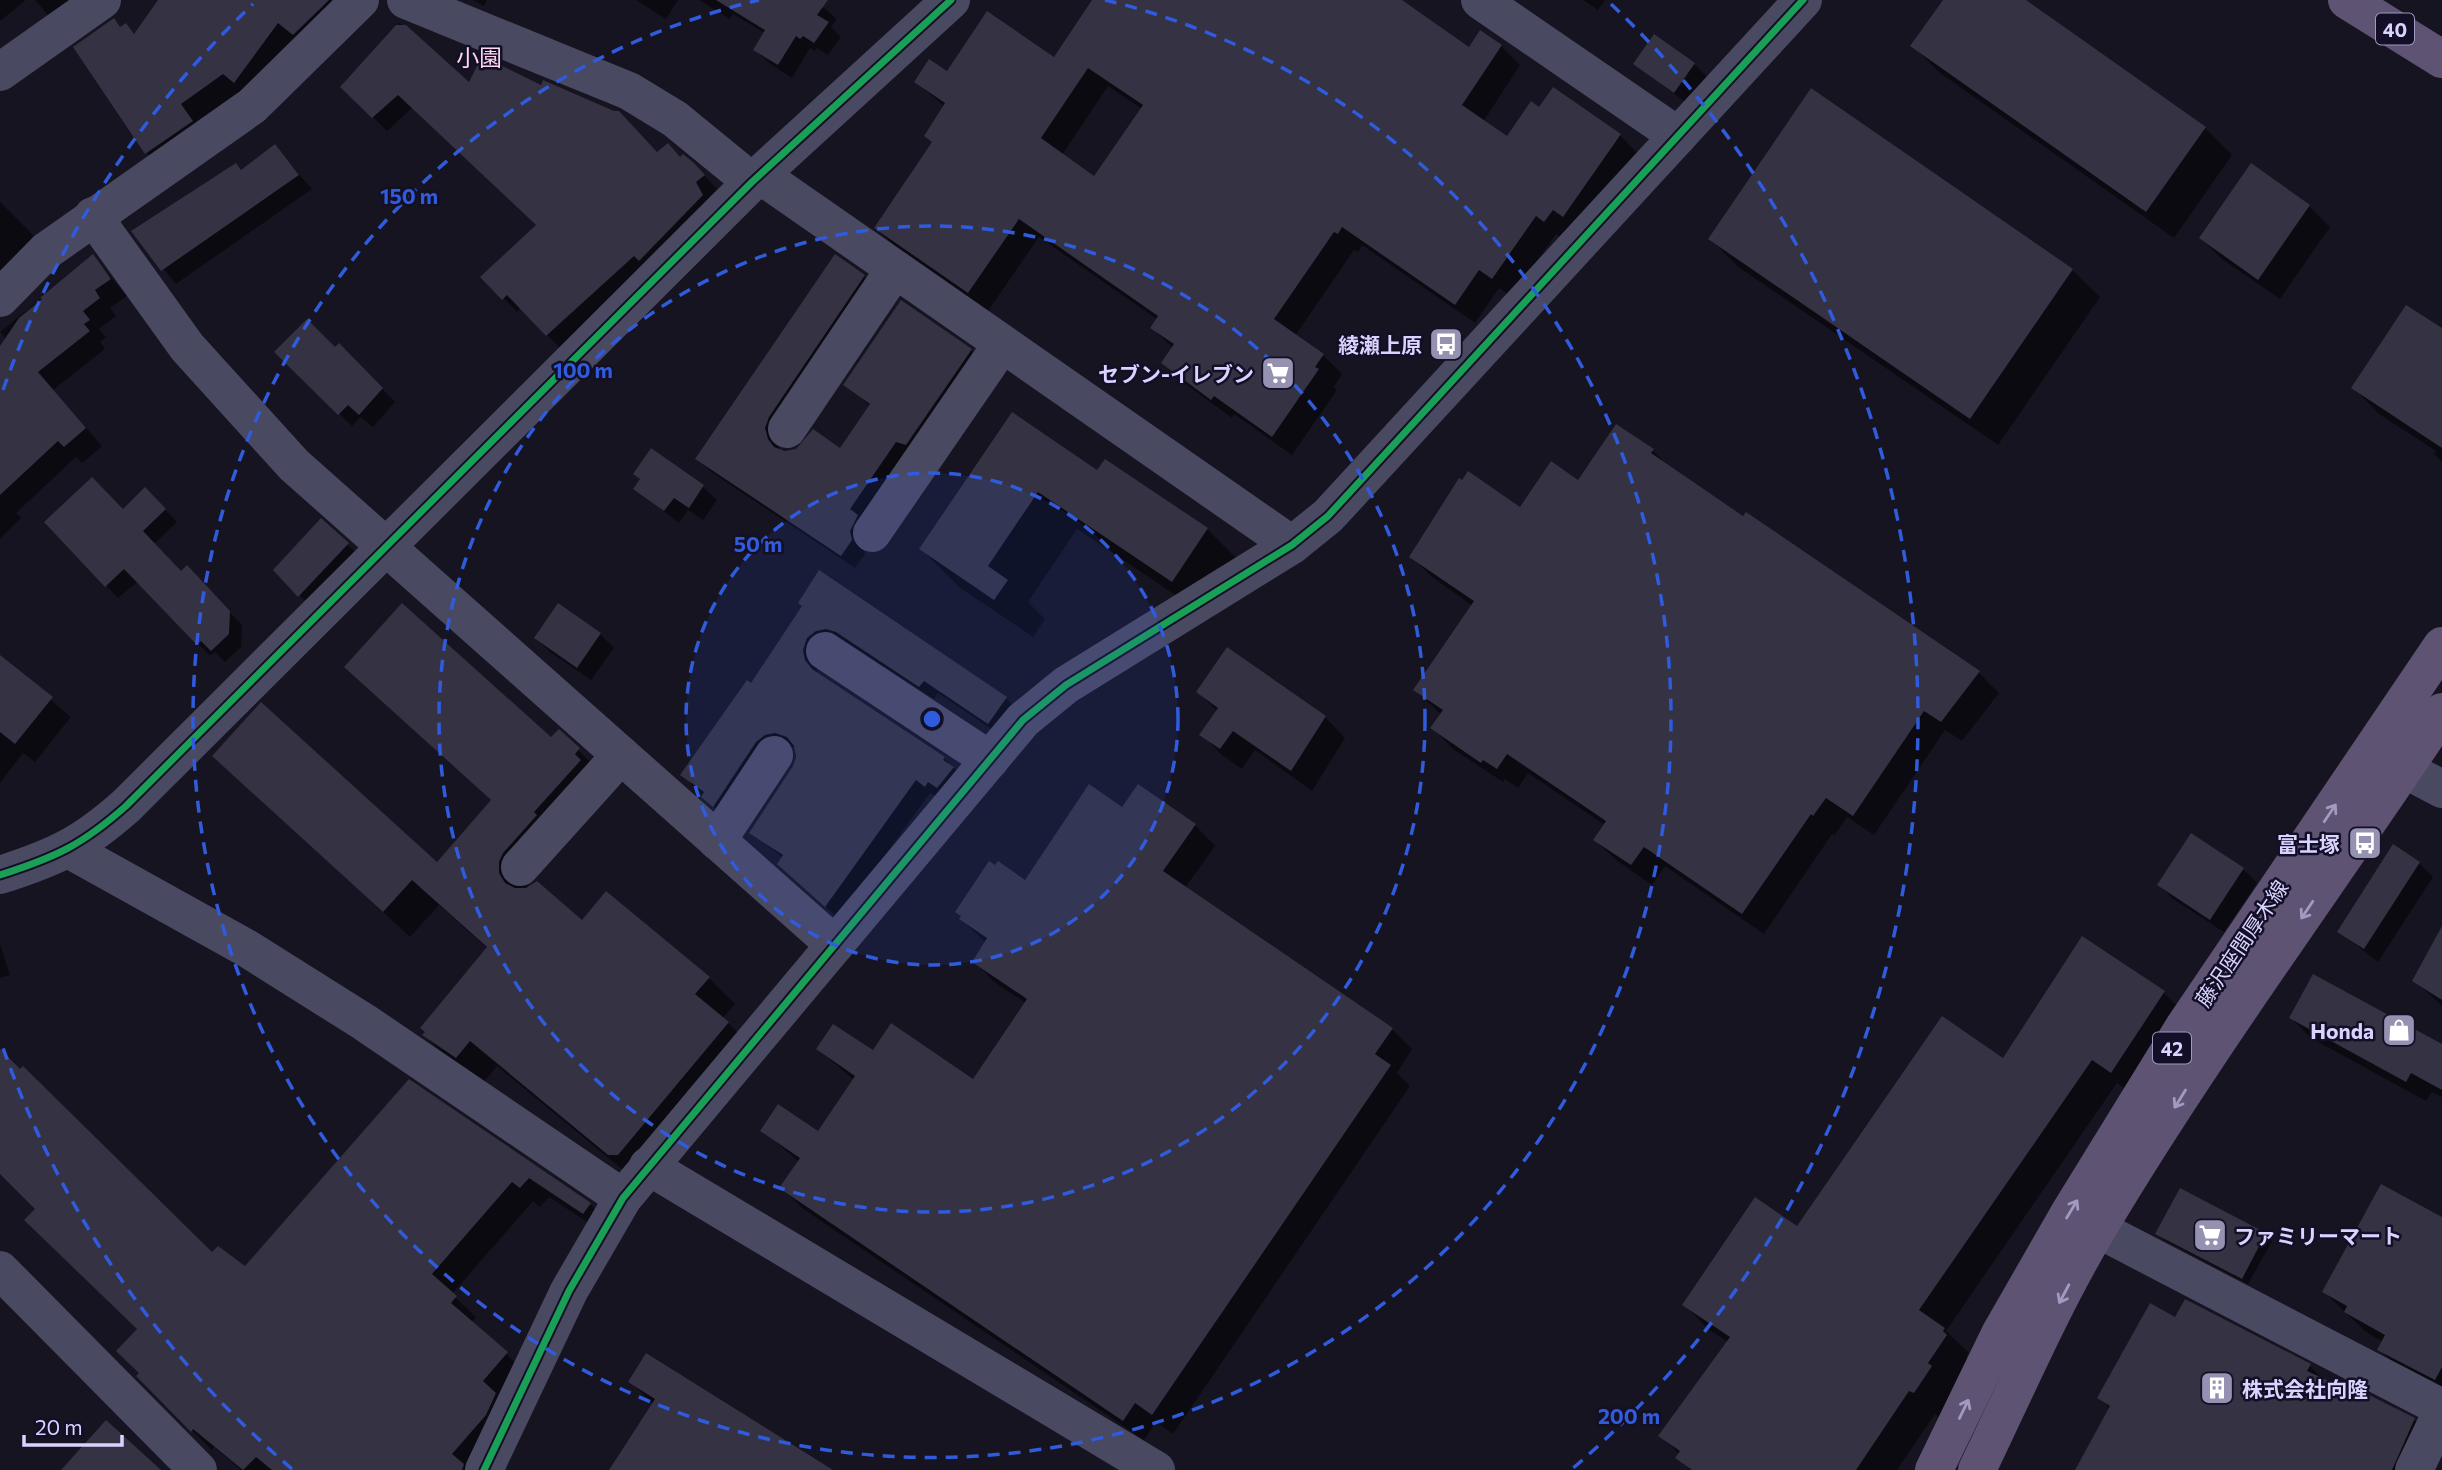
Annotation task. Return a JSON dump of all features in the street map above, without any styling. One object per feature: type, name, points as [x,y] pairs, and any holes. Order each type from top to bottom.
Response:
[{"type":"main road","name":"40","points":[[2347,0],[2442,59]]},
{"type":"main road","name":"藤沢座間厚木線","points":[[1934,1470],[2007,1323],[2177,1039],[2442,646]]},
{"type":"main road","name":"藤沢座間厚木線","points":[[1978,1470],[2034,1351],[2098,1229],[2212,1049],[2442,712]]},
{"type":"street","points":[[0,72],[78,20],[102,0]]},
{"type":"street","points":[[0,298],[46,251],[252,106],[360,0]]},
{"type":"street","points":[[405,0],[629,92],[675,119],[756,179],[895,269],[1292,545]]},
{"type":"street","points":[[1,873],[70,850],[96,833],[126,806],[756,179],[951,0]]},
{"type":"street","points":[[1480,0],[1678,135]]},
{"type":"street","points":[[484,1470],[569,1290],[623,1198],[1023,720],[1066,685],[1292,545],[1328,516],[1802,0]]},
{"type":"street","points":[[93,216],[187,347],[294,465],[835,945]]},
{"type":"street","points":[[787,429],[895,269]]},
{"type":"street","points":[[872,533],[1002,344]]},
{"type":"street","points":[[825,651],[990,760]]},
{"type":"street","points":[[520,867],[621,755]]},
{"type":"street","points":[[717,841],[774,755]]},
{"type":"street","points":[[2404,769],[2442,789]]},
{"type":"street","points":[[70,850],[248,949],[353,1015],[623,1198]]},
{"type":"street","points":[[648,1167],[1156,1470]]},
{"type":"street","points":[[2098,1229],[2442,1410],[2414,1470]]},
{"type":"street","points":[[0,1270],[198,1470]]},
{"type":"building","points":[[158,0],[329,0],[293,35],[278,23],[234,83],[223,74],[181,104],[193,121],[145,154],[73,47],[114,18],[120,27],[126,23],[134,34]]},
{"type":"building","points":[[716,0],[828,0],[817,15],[829,22],[814,43],[803,36],[800,39],[796,36],[778,65],[753,50],[765,30]]},
{"type":"building","points":[[1092,0],[1402,0],[1469,47],[1480,30],[1502,45],[1462,105],[1507,136],[1531,101],[1539,107],[1553,87],[1621,134],[1563,217],[1553,210],[1544,222],[1536,216],[1492,279],[1479,270],[1455,305],[1342,227],[1338,234],[1334,232],[1274,319],[1324,354],[1315,367],[1319,369],[1272,437],[1214,396],[1211,400],[1161,363],[1174,344],[1150,328],[1158,316],[1019,219],[968,293],[874,228],[932,142],[924,136],[945,103],[914,82],[929,59],[947,71],[987,11],[1054,57]],"holes":[[[1088,68],[1143,105],[1094,176],[1041,138]]]},
{"type":"building","points":[[1943,0],[2026,0],[2206,127],[2146,212],[1910,46]]},
{"type":"building","points":[[396,25],[406,25],[469,82],[482,56],[541,85],[543,80],[619,111],[657,152],[668,143],[680,157],[683,154],[694,163],[705,175],[696,182],[703,195],[639,261],[634,256],[546,336],[507,295],[502,300],[480,277],[536,225],[398,95],[372,118],[340,87]]},
{"type":"building","points":[[1654,34],[1695,63],[1674,93],[1633,64]]},
{"type":"building","points":[[1811,88],[2073,269],[1970,419],[1708,239]]},
{"type":"building","points":[[275,144],[299,175],[161,271],[131,231],[236,163],[241,170]]},
{"type":"building","points":[[2251,163],[2310,205],[2258,280],[2199,238]]},
{"type":"building","points":[[93,254],[111,279],[95,290],[100,298],[83,311],[90,320],[84,324],[90,331],[38,372],[86,428],[64,447],[58,441],[0,495],[0,346],[19,318]]},
{"type":"building","points":[[835,254],[865,275],[769,417],[765,428],[774,447],[785,451],[796,449],[813,429],[840,448],[870,404],[843,385],[901,300],[972,349],[906,445],[896,442],[850,509],[858,515],[850,531],[852,540],[841,556],[695,459]]},
{"type":"building","points":[[2406,305],[2442,328],[2442,448],[2351,388]]},
{"type":"building","points":[[307,319],[335,347],[339,343],[383,388],[359,415],[348,405],[338,415],[274,352]]},
{"type":"building","points":[[1012,412],[1097,470],[1105,459],[1208,528],[1172,582],[1038,492],[988,566],[1008,580],[994,600],[919,549]]},
{"type":"building","points":[[1616,424],[1654,449],[1651,453],[1743,516],[1746,512],[1980,671],[1941,722],[1924,711],[1853,816],[1826,798],[1813,816],[1811,814],[1742,914],[1644,847],[1631,865],[1593,840],[1606,821],[1507,754],[1497,769],[1483,760],[1481,763],[1430,728],[1443,710],[1413,690],[1474,601],[1409,557],[1459,478],[1462,480],[1468,471],[1520,507],[1551,461],[1578,480]]},
{"type":"building","points":[[651,448],[704,485],[689,508],[674,498],[664,511],[633,489],[640,479],[633,474]]},
{"type":"building","points":[[92,477],[123,509],[145,487],[166,509],[143,531],[181,571],[187,565],[230,611],[229,634],[211,651],[201,641],[197,645],[124,569],[105,587],[44,522]]},
{"type":"building","points":[[321,518],[349,543],[298,597],[273,570]]},
{"type":"building","points":[[819,570],[1007,697],[988,724],[924,681],[919,687],[836,632],[826,629],[816,631],[807,638],[803,650],[805,660],[812,669],[945,757],[943,760],[954,767],[937,788],[928,782],[925,787],[916,780],[825,907],[777,864],[783,855],[749,833],[793,766],[796,757],[794,746],[787,737],[775,733],[765,735],[756,742],[713,807],[701,797],[704,792],[680,775],[747,680],[751,683],[802,606],[798,603]]},
{"type":"building","points":[[402,603],[551,737],[559,729],[580,748],[575,754],[581,760],[534,812],[537,815],[503,853],[499,862],[499,873],[505,883],[515,888],[526,888],[537,881],[582,920],[606,891],[710,977],[695,994],[729,1022],[618,1155],[608,1155],[470,1041],[456,1058],[422,1035],[425,1032],[420,1028],[487,947],[412,880],[383,912],[212,756],[261,702],[437,862],[491,800],[344,667]]},
{"type":"building","points":[[558,603],[601,633],[577,668],[534,638]]},
{"type":"building","points":[[1227,647],[1326,716],[1291,771],[1233,731],[1220,749],[1199,735],[1218,708],[1196,692]]},
{"type":"building","points":[[0,655],[53,697],[15,744],[0,732]]},
{"type":"building","points":[[1089,784],[1122,807],[1138,784],[1196,824],[1163,871],[1393,1028],[1375,1054],[1391,1065],[1152,1415],[1135,1403],[1123,1421],[779,1188],[800,1158],[760,1131],[778,1104],[818,1131],[855,1076],[816,1049],[833,1024],[873,1050],[891,1023],[973,1079],[1027,999],[972,962],[987,938],[959,919],[961,916],[955,912],[989,861],[995,865],[998,861],[1025,880]]},
{"type":"building","points":[[2191,833],[2244,868],[2210,920],[2157,885]]},
{"type":"building","points":[[2393,844],[2420,862],[2364,949],[2337,932]]},
{"type":"building","points":[[2442,926],[2442,1000],[2412,981]]},
{"type":"building","points":[[2082,936],[2165,991],[2111,1073],[2092,1060],[1919,1310],[1945,1328],[1943,1331],[1947,1335],[1928,1363],[1932,1366],[1914,1393],[1909,1391],[1856,1470],[1692,1470],[1675,1458],[1680,1451],[1658,1436],[1730,1337],[1682,1305],[1755,1197],[1797,1226],[1942,1016],[2003,1058]]},
{"type":"building","points":[[2313,974],[2442,1044],[2442,1090],[2411,1073],[2406,1082],[2289,1018]]},
{"type":"building","points":[[0,1049],[20,1069],[23,1066],[212,1252],[218,1246],[245,1266],[409,1079],[591,1203],[583,1214],[529,1178],[520,1188],[512,1182],[432,1274],[457,1296],[451,1303],[508,1352],[483,1381],[496,1393],[486,1415],[452,1454],[464,1464],[462,1470],[272,1470],[256,1457],[243,1470],[193,1429],[191,1432],[136,1376],[139,1373],[116,1351],[137,1329],[24,1220],[35,1209],[0,1174]]},
{"type":"building","points":[[2381,1184],[2442,1217],[2442,1367],[2435,1380],[2377,1350],[2385,1335],[2344,1312],[2347,1306],[2322,1292]]},
{"type":"building","name":"ファミリーマート","points":[[2180,1188],[2266,1233],[2242,1279],[2155,1234]]},
{"type":"building","points":[[2185,1299],[2311,1364],[2307,1371],[2353,1392],[2355,1388],[2415,1418],[2392,1470],[2075,1470],[2110,1406],[2097,1398],[2150,1303],[2175,1317]]},
{"type":"building","points":[[646,1353],[833,1470],[609,1470],[655,1399],[628,1382]]},
{"type":"building","points":[[106,1420],[161,1470],[61,1470]]},
{"type":"cycle path","points":[[0,875],[68,848],[96,831],[126,806],[752,182],[951,0]]},
{"type":"cycle path","points":[[484,1470],[569,1291],[623,1198],[1023,720],[1066,685],[1292,545],[1328,516],[1803,0]]},
{"type":"place","name":"綾瀬上原","points":[[1446,344]]},
{"type":"place","name":"セブン-イレブン","points":[[1278,373]]},
{"type":"place","name":"富士塚","points":[[2365,843]]},
{"type":"place","name":"Honda","points":[[2399,1030]]},
{"type":"place","name":"ファミリーマート","points":[[2210,1235]]},
{"type":"place","name":"株式会社向隆","points":[[2217,1388]]},
{"type":"district","name":"小園","points":[[479,57]]}]
